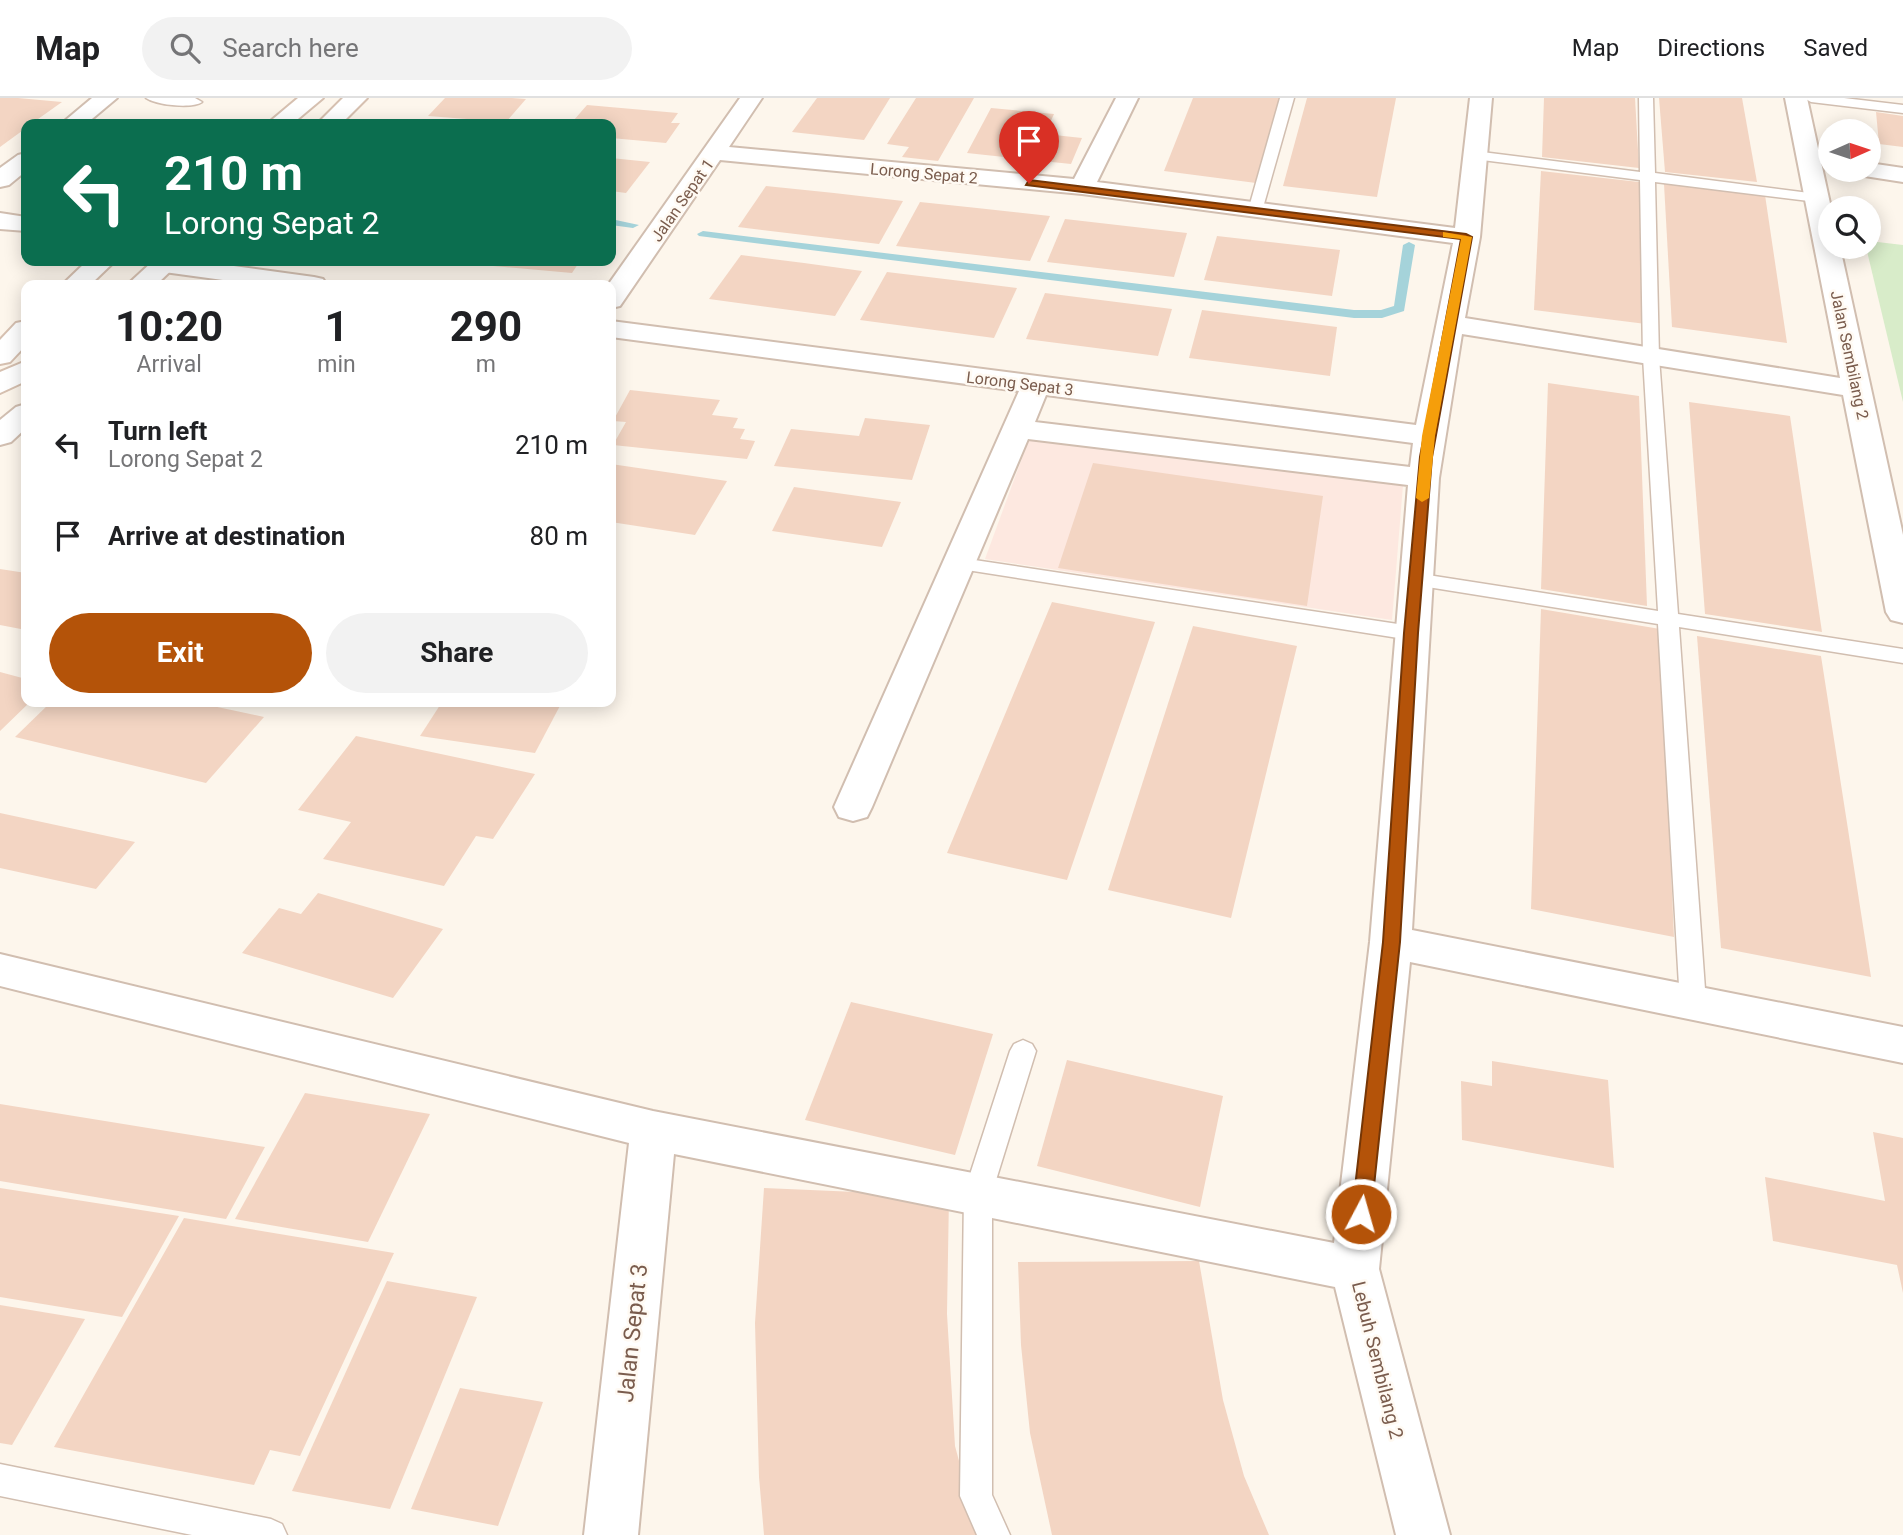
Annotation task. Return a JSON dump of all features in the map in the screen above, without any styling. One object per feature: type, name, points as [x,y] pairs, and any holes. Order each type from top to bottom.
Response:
[{"type":"street","points":[[79,119],[106,98]]},
{"type":"street","points":[[271,119],[297,98]]},
{"type":"street","points":[[285,119],[312,98]]},
{"type":"street","points":[[333,119],[356,98]]},
{"type":"street","name":"Jalan Sepat 1","points":[[616,293],[751,98]]},
{"type":"street","points":[[1082,187],[1127,98]]},
{"type":"street","name":"Lebuh Sembilang 2","points":[[1423,1535],[1355,1269],[1391,942],[1424,478],[1429,436],[1466,237],[1481,98]]},
{"type":"street","name":"Jalan Sembilang 2","points":[[1796,98],[1818,158]]},
{"type":"street","name":"Lorong Sepat 2","points":[[715,153],[1082,187],[1466,237]]},
{"type":"street","points":[[0,180],[21,164]]},
{"type":"street","points":[[1881,172],[1903,175]]},
{"type":"street","name":"Jalan Sembilang 2","points":[[1818,182],[1817,198],[1857,389],[1892,505],[1903,612]]},
{"type":"street","points":[[0,221],[21,223]]},
{"type":"street","points":[[81,280],[96,266]]},
{"type":"street","points":[[151,280],[174,269],[270,280]]},
{"type":"street","points":[[1451,324],[1857,389]]},
{"type":"street","name":"Lorong Sepat 3","points":[[616,330],[1429,436]]},
{"type":"street","points":[[0,356],[21,334]]},
{"type":"street","points":[[0,384],[21,373]]},
{"type":"street","points":[[853,807],[1020,429],[1036,385]]},
{"type":"street","points":[[0,436],[21,417]]},
{"type":"street","points":[[1020,429],[1424,478]]},
{"type":"street","points":[[1391,942],[1903,1045]]},
{"type":"street","points":[[0,970],[653,1130],[1355,1269]]},
{"type":"street","name":"Jalan Sepat 3","points":[[611,1535],[653,1130]]},
{"type":"lane","points":[[153,98],[195,102]]},
{"type":"lane","points":[[1255,211],[1287,98]]},
{"type":"lane","points":[[1646,98],[1651,357],[1693,1003]]},
{"type":"lane","points":[[1811,98],[1903,110]]},
{"type":"lane","points":[[1474,155],[1817,198]]},
{"type":"lane","points":[[961,564],[1411,633]]},
{"type":"lane","points":[[1415,579],[1903,656]]},
{"type":"lane","points":[[994,1535],[976,1496],[978,1193],[1023,1051]]},
{"type":"lane","points":[[0,1480],[271,1535]]},
{"type":"shaded area","points":[[1029,439],[1403,485],[1392,620],[985,559]]},
{"type":"green space","points":[[1881,242],[1903,245],[1903,402],[1869,259],[1881,259]]},
{"type":"building","points":[[0,98],[62,102],[38,119],[21,119],[21,132],[0,147]]},
{"type":"building","points":[[445,98],[526,99],[509,119],[428,116]]},
{"type":"building","points":[[817,98],[890,98],[864,140],[792,132]]},
{"type":"building","points":[[916,98],[974,98],[938,161],[902,157],[909,147],[887,144]]},
{"type":"building","points":[[1193,98],[1282,98],[1256,183],[1164,171]]},
{"type":"building","points":[[1307,98],[1396,98],[1377,197],[1283,186]]},
{"type":"building","points":[[1544,98],[1635,98],[1639,168],[1542,157]]},
{"type":"building","points":[[1659,98],[1742,98],[1757,182],[1665,172]]},
{"type":"building","points":[[587,105],[678,113],[671,123],[680,123],[666,143],[616,138],[616,119],[575,119]]},
{"type":"building","points":[[991,108],[1054,114],[1045,134],[1082,138],[1071,164],[967,153]]},
{"type":"building","points":[[1876,112],[1903,116],[1903,147],[1881,144],[1881,119],[1877,119]]},
{"type":"building","points":[[616,159],[650,162],[626,193],[616,192]]},
{"type":"building","points":[[1541,171],[1639,182],[1646,324],[1534,310]]},
{"type":"building","points":[[1664,184],[1765,195],[1787,343],[1672,327]]},
{"type":"building","points":[[766,186],[903,201],[879,244],[738,227]]},
{"type":"building","points":[[920,202],[1050,216],[1030,261],[896,246]]},
{"type":"building","points":[[1065,219],[1187,233],[1174,277],[1047,262]]},
{"type":"building","points":[[1217,236],[1340,250],[1332,296],[1204,280]]},
{"type":"building","points":[[741,255],[862,271],[835,316],[709,299]]},
{"type":"building","points":[[493,266],[577,266],[572,273]]},
{"type":"building","points":[[887,272],[1017,288],[994,338],[860,320]]},
{"type":"building","points":[[1045,293],[1172,309],[1158,356],[1026,339]]},
{"type":"building","points":[[1202,310],[1337,327],[1330,376],[1189,358]]},
{"type":"building","points":[[1548,383],[1639,396],[1647,606],[1541,589]]},
{"type":"building","points":[[630,390],[720,400],[712,415],[738,418],[733,428],[745,429],[740,439],[755,441],[747,459],[616,445],[616,440],[626,422],[616,421],[616,416]]},
{"type":"building","points":[[1689,402],[1790,416],[1822,632],[1705,614]]},
{"type":"building","points":[[865,418],[930,425],[912,480],[774,466],[791,429],[859,436]]},
{"type":"building","points":[[1093,463],[1323,496],[1307,606],[1058,568]]},
{"type":"building","points":[[616,465],[727,481],[695,535],[616,523]]},
{"type":"building","points":[[794,487],[901,502],[882,547],[772,531]]},
{"type":"building","points":[[0,569],[21,572],[21,629],[0,625]]},
{"type":"building","points":[[1052,602],[1155,622],[1067,880],[947,853]]},
{"type":"building","points":[[1541,609],[1660,629],[1674,937],[1531,909]]},
{"type":"building","points":[[1193,626],[1297,646],[1231,918],[1108,890]]},
{"type":"building","points":[[1697,636],[1821,656],[1871,977],[1721,948]]},
{"type":"building","points":[[0,672],[21,678],[21,707],[25,707],[0,731]]},
{"type":"building","points":[[46,707],[217,707],[264,717],[206,783],[15,737]]},
{"type":"building","points":[[439,707],[559,707],[535,753],[420,736]]},
{"type":"building","points":[[356,736],[535,774],[493,839],[476,836],[444,886],[323,859],[351,822],[298,810]]},
{"type":"building","points":[[0,813],[135,842],[96,889],[0,868]]},
{"type":"building","points":[[318,893],[443,929],[393,998],[242,953],[279,908],[301,914]]},
{"type":"building","points":[[851,1002],[993,1034],[955,1155],[805,1120]]},
{"type":"building","points":[[1067,1060],[1223,1096],[1200,1207],[1037,1166]]},
{"type":"building","points":[[1492,1061],[1608,1080],[1614,1168],[1462,1140],[1461,1081],[1492,1086]]},
{"type":"building","points":[[305,1093],[430,1114],[368,1242],[235,1219]]},
{"type":"building","points":[[0,1104],[265,1147],[226,1219],[0,1181]]},
{"type":"building","points":[[1873,1132],[1903,1138],[1903,1293],[1897,1265],[1773,1241],[1765,1177],[1885,1201]]},
{"type":"building","points":[[0,1188],[179,1216],[122,1317],[0,1297]]},
{"type":"building","points":[[764,1188],[949,1196],[947,1314],[955,1446],[979,1535],[764,1535],[759,1477],[755,1323]]},
{"type":"building","points":[[184,1218],[394,1253],[300,1456],[270,1450],[254,1485],[54,1447]]},
{"type":"building","points":[[1199,1261],[1223,1400],[1244,1476],[1269,1535],[1052,1535],[1030,1433],[1021,1345],[1018,1262]]},
{"type":"building","points":[[387,1281],[477,1297],[390,1509],[292,1491]]},
{"type":"building","points":[[0,1305],[85,1319],[12,1445],[0,1443]]},
{"type":"building","points":[[460,1388],[543,1402],[498,1526],[411,1509]]},
{"type":"waterway","points":[[616,223],[633,225]]},
{"type":"waterway","points":[[703,234],[1354,314],[1382,314],[1400,308],[1409,245]]},
{"type":"slow traffic","points":[[1422,498],[1429,436],[1466,237],[1447,234]]},
{"type":"route","points":[[1029,183],[1082,187],[1466,237],[1426,457],[1411,633],[1391,942],[1361,1214]]}]
